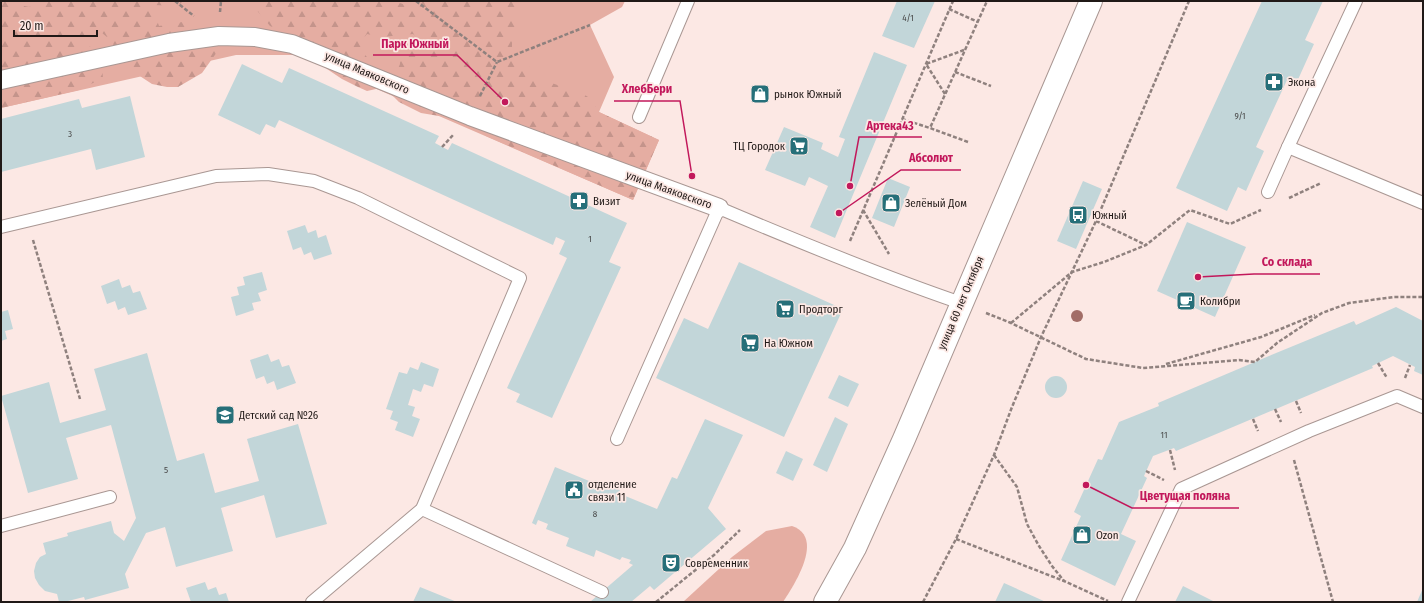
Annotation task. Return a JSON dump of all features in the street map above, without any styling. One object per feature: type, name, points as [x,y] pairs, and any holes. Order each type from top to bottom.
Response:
[{"type":"main road","name":"улица 60 лет Октября","points":[[825,602],[855,548],[904,439],[1091,1]]},
{"type":"street","name":"улица Маяковского","points":[[1,80],[169,43],[218,36],[255,37],[292,44],[470,116],[718,208]]},
{"type":"lane","points":[[639,117],[688,1]]},
{"type":"lane","points":[[1268,192],[1356,1]]},
{"type":"lane","points":[[1288,147],[1423,203]]},
{"type":"lane","points":[[1,227],[216,176],[268,174],[314,181],[358,198],[520,278],[422,509],[312,602]]},
{"type":"lane","points":[[617,440],[718,208],[842,260],[961,303]]},
{"type":"lane","points":[[1128,602],[1181,490],[1288,440],[1397,396],[1423,407]]},
{"type":"lane","points":[[1,526],[110,497]]},
{"type":"lane","points":[[422,509],[602,592]]},
{"type":"path","points":[[416,1],[497,62]]},
{"type":"path","points":[[842,260],[953,1]]},
{"type":"path","points":[[930,128],[987,1]]},
{"type":"path","points":[[923,602],[956,539],[994,454],[1041,337],[1096,222],[1190,1]]},
{"type":"path","points":[[949,9],[978,22]]},
{"type":"path","points":[[470,116],[497,62],[590,25]]},
{"type":"path","points":[[926,64],[965,50]]},
{"type":"path","points":[[926,64],[945,94]]},
{"type":"path","points":[[955,72],[991,86]]},
{"type":"path","points":[[902,119],[968,142]]},
{"type":"path","points":[[1285,199],[1347,172]]},
{"type":"path","points":[[1011,323],[1072,272],[1104,262],[1146,245],[1190,210],[1230,224],[1264,209]]},
{"type":"path","points":[[864,210],[906,284]]},
{"type":"path","points":[[28,220],[42,273],[80,399]]},
{"type":"path","points":[[1096,222],[1146,245]]},
{"type":"path","points":[[1160,366],[1261,337],[1349,303],[1394,297],[1423,297]]},
{"type":"path","points":[[961,303],[1011,323],[1086,359],[1143,368],[1239,360],[1255,362],[1277,343],[1322,313]]},
{"type":"path","points":[[1275,410],[1288,440],[1333,602]]},
{"type":"path","points":[[994,454],[1017,487],[1027,524],[1039,546],[1064,581]]},
{"type":"path","points":[[656,602],[714,555],[740,530]]},
{"type":"path","points":[[956,539],[1064,581],[1110,602]]},
{"type":"green space","points":[[1,1],[625,1],[622,7],[590,25],[614,77],[599,112],[659,140],[633,200],[298,55],[236,55],[1,108]]},
{"type":"green space","points":[[1,1],[11,1],[29,7],[41,1],[183,1],[178,6],[154,5],[154,12],[159,26],[182,22],[198,28],[217,52],[202,73],[178,87],[167,87],[152,84],[120,63],[112,41],[102,33],[93,30],[87,33],[87,41],[102,68],[103,78],[79,90],[1,108]]},
{"type":"green space","points":[[249,1],[393,1],[418,7],[417,1],[518,1],[517,18],[512,39],[512,56],[519,65],[528,65],[538,78],[585,95],[591,99],[599,112],[659,140],[633,200],[486,136],[480,127],[455,117],[421,113],[399,102],[388,88],[391,77],[397,71],[400,64],[398,53],[400,50],[419,39],[413,34],[381,37],[367,34],[363,39],[362,49],[376,70],[378,79],[376,89],[367,91],[342,79],[321,65],[296,37],[270,26]]},
{"type":"green space","points":[[792,526],[802,532],[806,540],[807,550],[800,573],[783,602],[683,602],[732,557],[766,531]]},
{"type":"building","points":[[897,1],[935,1],[914,48],[882,36]]},
{"type":"building","points":[[1262,1],[1323,1],[1305,40],[1314,44],[1296,84],[1287,80],[1256,147],[1264,151],[1246,191],[1238,187],[1227,211],[1176,188]]},
{"type":"building","name":"ТЦ Городок","points":[[874,52],[907,65],[835,238],[810,227],[828,186],[809,177],[805,186],[765,170],[784,127],[823,143],[821,149],[838,157],[845,139],[839,137]]},
{"type":"building","points":[[242,64],[282,83],[289,68],[439,136],[435,143],[448,150],[452,143],[627,223],[609,262],[621,267],[552,418],[516,402],[520,394],[507,388],[567,258],[559,254],[565,241],[556,237],[553,245],[279,120],[275,128],[266,124],[260,135],[218,115]]},
{"type":"building","points":[[130,96],[145,157],[96,170],[91,149],[1,172],[1,119],[79,99],[82,108]]},
{"type":"building","name":"Зелёный Дом","points":[[888,178],[910,187],[894,227],[872,218]]},
{"type":"building","points":[[1083,181],[1102,189],[1076,249],[1057,241]]},
{"type":"building","points":[[1187,222],[1246,247],[1215,317],[1157,291]]},
{"type":"building","points":[[305,225],[308,233],[316,230],[318,238],[326,235],[332,254],[314,260],[311,252],[304,255],[301,247],[293,250],[287,231]]},
{"type":"building","name":"На Южном","points":[[739,262],[843,309],[784,437],[656,378],[684,318],[708,329]]},
{"type":"building","points":[[262,272],[267,290],[258,293],[261,301],[252,303],[254,310],[236,316],[231,297],[239,295],[237,287],[245,285],[243,277]]},
{"type":"building","points":[[119,279],[122,288],[130,285],[133,293],[140,291],[147,309],[128,315],[125,307],[118,310],[115,301],[107,304],[101,286]]},
{"type":"building","points":[[1396,307],[1423,321],[1423,375],[1414,371],[1415,367],[1393,356],[1372,366],[1373,368],[1176,451],[1174,448],[1153,456],[1144,476],[1147,478],[1121,534],[1136,541],[1115,586],[1061,560],[1081,516],[1074,512],[1098,459],[1102,460],[1119,422],[1159,406],[1158,403],[1269,356],[1354,321],[1356,325]]},
{"type":"building","points":[[8,310],[13,329],[5,331],[7,339],[1,341],[1,312]]},
{"type":"building","points":[[147,353],[177,461],[204,453],[215,493],[259,481],[247,439],[298,424],[327,524],[276,538],[264,495],[221,508],[233,551],[176,567],[165,527],[146,533],[125,574],[129,588],[85,600],[84,597],[59,602],[57,594],[45,591],[35,578],[34,571],[36,563],[40,557],[46,554],[43,543],[68,536],[67,533],[111,521],[114,533],[124,541],[136,518],[111,425],[66,438],[78,479],[28,493],[1,396],[49,382],[60,423],[106,410],[94,369]]},
{"type":"building","points":[[268,354],[271,362],[279,359],[282,367],[289,365],[296,383],[277,390],[274,381],[267,384],[264,376],[256,379],[250,360]]},
{"type":"building","points":[[421,362],[439,369],[433,387],[424,384],[421,392],[413,389],[408,405],[415,407],[412,416],[420,419],[413,437],[395,430],[398,422],[390,419],[393,411],[386,409],[399,372],[407,374],[410,367],[418,370]]},
{"type":"building","points":[[839,375],[859,384],[848,407],[828,398]]},
{"type":"building","points":[[1056,376],[1064,379],[1067,387],[1064,395],[1056,398],[1048,395],[1045,387],[1048,379]]},
{"type":"building","points":[[835,417],[848,424],[827,472],[813,465]]},
{"type":"building","points":[[705,419],[743,435],[708,508],[726,529],[654,590],[650,586],[631,602],[590,602],[633,565],[629,563],[631,560],[622,557],[620,560],[596,550],[594,557],[566,546],[569,538],[546,529],[548,524],[538,520],[536,525],[532,523],[555,467],[594,483],[595,480],[620,490],[618,493],[657,509],[672,477],[677,479]]},
{"type":"building","points":[[786,451],[803,459],[793,481],[776,473]]},
{"type":"building","points":[[205,582],[208,590],[216,587],[219,595],[226,593],[229,602],[191,602],[186,588]]},
{"type":"building","points":[[1004,583],[1046,602],[995,602]]},
{"type":"building","points":[[1183,586],[1215,602],[1175,602]]},
{"type":"building","points":[[420,587],[457,602],[413,602]]},
{"type":"building","points":[[1423,588],[1423,602],[1417,602]]},
{"type":"place","name":"Экона","points":[[1274,82]]},
{"type":"place","name":"рынок Южный","points":[[760,94]]},
{"type":"place","name":"Парк Южный","points":[[505,102]]},
{"type":"place","name":"ТЦ Городок","points":[[799,146]]},
{"type":"place","name":"ХлебБери","points":[[692,176]]},
{"type":"place","name":"Артека43","points":[[850,186]]},
{"type":"place","name":"Визит","points":[[579,201]]},
{"type":"place","name":"Зелёный Дом","points":[[891,203]]},
{"type":"place","name":"Абсолют","points":[[839,213]]},
{"type":"place","name":"Южный","points":[[1078,215]]},
{"type":"place","name":"Со склада","points":[[1198,277]]},
{"type":"place","name":"Колибри","points":[[1186,301]]},
{"type":"place","name":"Продторг","points":[[785,309]]},
{"type":"place","name":"На Южном","points":[[750,343]]},
{"type":"place","name":"Детский сад №26","points":[[225,415]]},
{"type":"place","name":"Цветущая поляна","points":[[1086,485]]},
{"type":"place","name":"отделение связи 11","points":[[574,490]]},
{"type":"place","name":"Ozon","points":[[1082,535]]},
{"type":"place","name":"Современник","points":[[671,563]]}]
